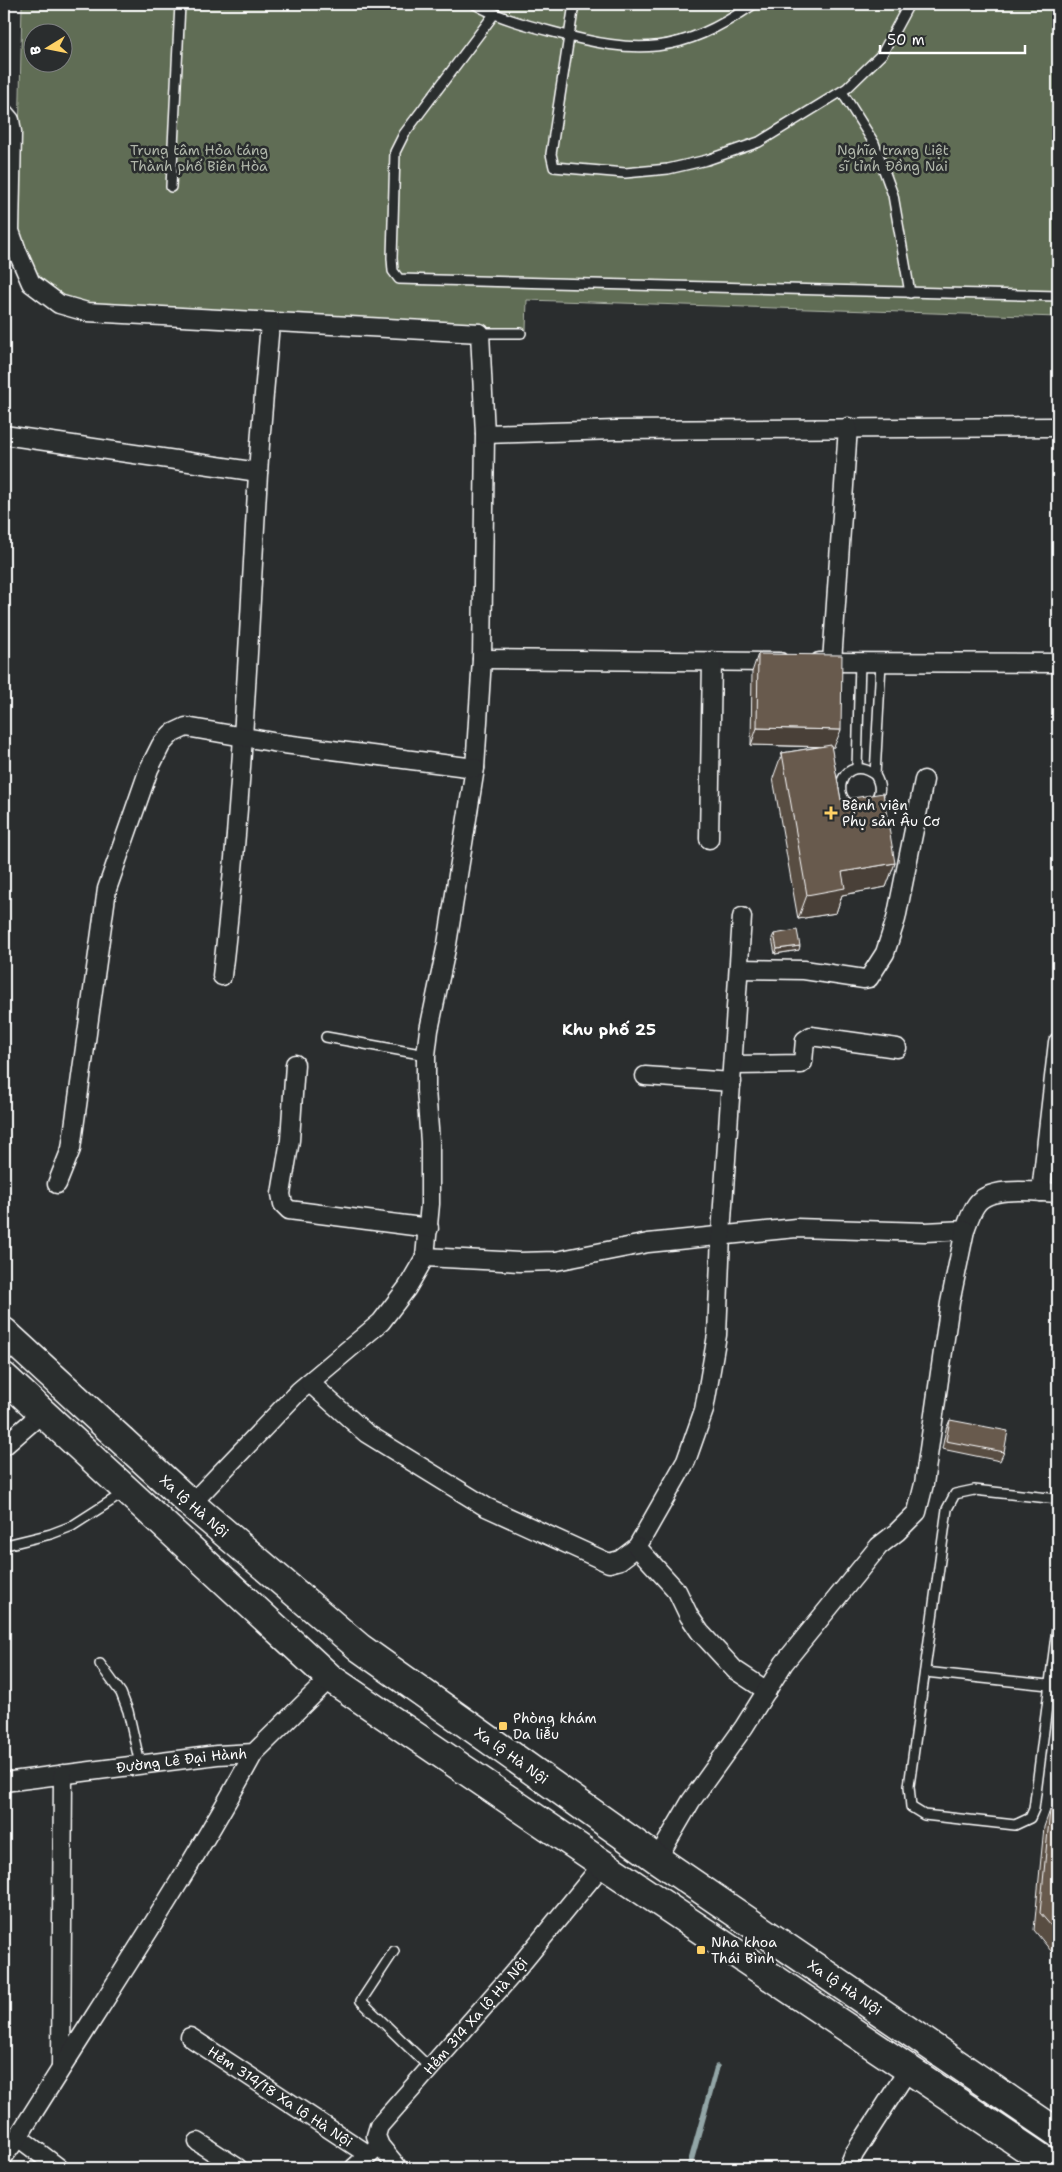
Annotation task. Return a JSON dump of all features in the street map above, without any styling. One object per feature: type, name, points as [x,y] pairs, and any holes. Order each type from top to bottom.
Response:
[{"type":"highway","name":"Xa lộ Hà Nội","points":[[4,1332],[191,1504],[360,1648],[657,1859],[1058,2133]]},
{"type":"highway","points":[[4,1377],[330,1678],[908,2070],[1056,2168]]},
{"type":"street","points":[[4,113],[10,120],[12,132],[7,230],[31,283],[59,304],[87,312],[480,333],[484,434],[482,659],[475,768],[447,944],[426,1055],[426,1090],[430,1142],[429,1228],[425,1257],[407,1288],[381,1322],[299,1391],[191,1504]]},
{"type":"street","points":[[222,976],[234,882],[244,737],[258,472],[270,323]]},
{"type":"street","points":[[484,434],[616,430],[1058,426]]},
{"type":"street","points":[[832,662],[848,427]]},
{"type":"street","points":[[4,435],[258,472]]},
{"type":"street","points":[[482,659],[1058,663]]},
{"type":"street","points":[[709,839],[712,661]]},
{"type":"street","points":[[57,1184],[71,1149],[107,890],[149,769],[161,745],[171,734],[186,727],[284,744],[475,768]]},
{"type":"street","points":[[739,969],[804,970],[864,979],[869,978],[885,953],[896,919],[924,780]]},
{"type":"street","points":[[310,1383],[366,1433],[486,1507],[609,1563],[620,1560],[638,1547],[686,1461],[704,1410],[717,1335],[721,1235],[742,917]]},
{"type":"street","points":[[733,1064],[801,1064],[803,1062],[805,1040],[811,1036],[897,1048]]},
{"type":"street","points":[[657,1859],[691,1801],[744,1727],[784,1663],[879,1546],[897,1532],[917,1512],[924,1484],[950,1303],[965,1230],[975,1205],[983,1197],[994,1192],[1050,1192],[1058,1042]]},
{"type":"street","points":[[295,1064],[290,1140],[281,1194],[283,1204],[289,1210],[429,1228]]},
{"type":"street","points":[[645,1076],[732,1082]]},
{"type":"street","points":[[425,1257],[519,1262],[556,1260],[648,1242],[796,1228],[925,1232],[965,1230]]},
{"type":"street","points":[[4,1446],[42,1413]]},
{"type":"street","points":[[638,1547],[672,1585],[700,1632],[735,1670],[767,1691]]},
{"type":"street","name":"Đường Lê Đại Hành","points":[[4,1782],[233,1753],[254,1753],[330,1678]]},
{"type":"street","points":[[4,2156],[18,2137],[209,1832],[254,1753]]},
{"type":"street","points":[[61,2068],[63,1774]]},
{"type":"street","name":"Hẻm 314 Xa lộ Hà Nội","points":[[374,2151],[379,2126],[517,1969],[603,1864]]},
{"type":"street","name":"Hẻm 314/18 Xa lộ Hà Nội","points":[[190,2037],[374,2151]]},
{"type":"street","points":[[848,2168],[854,2154],[908,2070]]},
{"type":"street","points":[[18,2137],[59,2168]]},
{"type":"street","points":[[198,2142],[238,2168]]},
{"type":"street","points":[[354,2168],[374,2151],[398,2168]]},
{"type":"lane","points":[[171,187],[180,4]]},
{"type":"lane","points":[[475,4],[519,23],[568,36],[634,48],[668,46],[697,36],[728,22],[754,4]]},
{"type":"lane","points":[[574,4],[551,154],[554,167],[626,173],[668,168],[707,160],[759,142],[842,92],[882,54],[909,4]]},
{"type":"lane","points":[[495,13],[404,134],[395,152],[392,258],[393,271],[399,279],[1058,296]]},
{"type":"lane","points":[[842,92],[874,143],[893,195],[910,293]]},
{"type":"lane","points":[[480,333],[521,333]]},
{"type":"lane","points":[[857,768],[860,662]]},
{"type":"lane","points":[[875,775],[881,663]]},
{"type":"lane","points":[[857,768],[867,769],[875,775],[880,783],[880,793],[875,801],[863,807],[849,804],[843,798],[840,788],[842,779],[848,772],[857,768]]},
{"type":"lane","points":[[326,1037],[426,1055]]},
{"type":"lane","points":[[10,1544],[51,1534],[72,1526],[128,1490]]},
{"type":"lane","points":[[1058,1499],[974,1490],[955,1494],[947,1509],[909,1786],[911,1806],[924,1814],[1015,1825],[1030,1818],[1034,1809],[1054,1686],[1058,1620]]},
{"type":"lane","points":[[100,1664],[121,1693],[128,1711],[140,1764]]},
{"type":"lane","points":[[925,1672],[1054,1686]]},
{"type":"lane","points":[[394,1951],[361,2001],[430,2068]]},
{"type":"green space","name":"Nghĩa trang Liệt sĩ tỉnh Đồng Nai","points":[[22,4],[1058,4],[1058,317],[527,300],[526,330],[87,306],[63,298],[36,278],[17,233]]},
{"type":"building","points":[[758,654],[842,655],[841,730],[757,728]]},
{"type":"building","points":[[831,745],[841,800],[883,793],[895,863],[842,872],[845,888],[807,895],[782,753]]},
{"type":"building","points":[[797,930],[800,946],[777,949],[774,934]]},
{"type":"building","points":[[950,1420],[1008,1431],[1004,1452],[946,1441]]},
{"type":"building","points":[[1050,1810],[1058,1811],[1058,1934],[1040,1913]]},
{"type":"waterway","points":[[689,2168],[717,2067]]},
{"type":"place","name":"Bệnh viện Phụ sản Âu Cơ","points":[[831,813]]},
{"type":"place","name":"Phòng khám Da liễu","points":[[503,1726]]},
{"type":"place","name":"Nha khoa Thái Bình","points":[[701,1950]]},
{"type":"district","name":"Khu phố 25","points":[[609,1029]]},
{"type":"park label","name":"Trung tâm Hỏa táng Thành phố Biên Hòa","points":[[199,158]]}]
